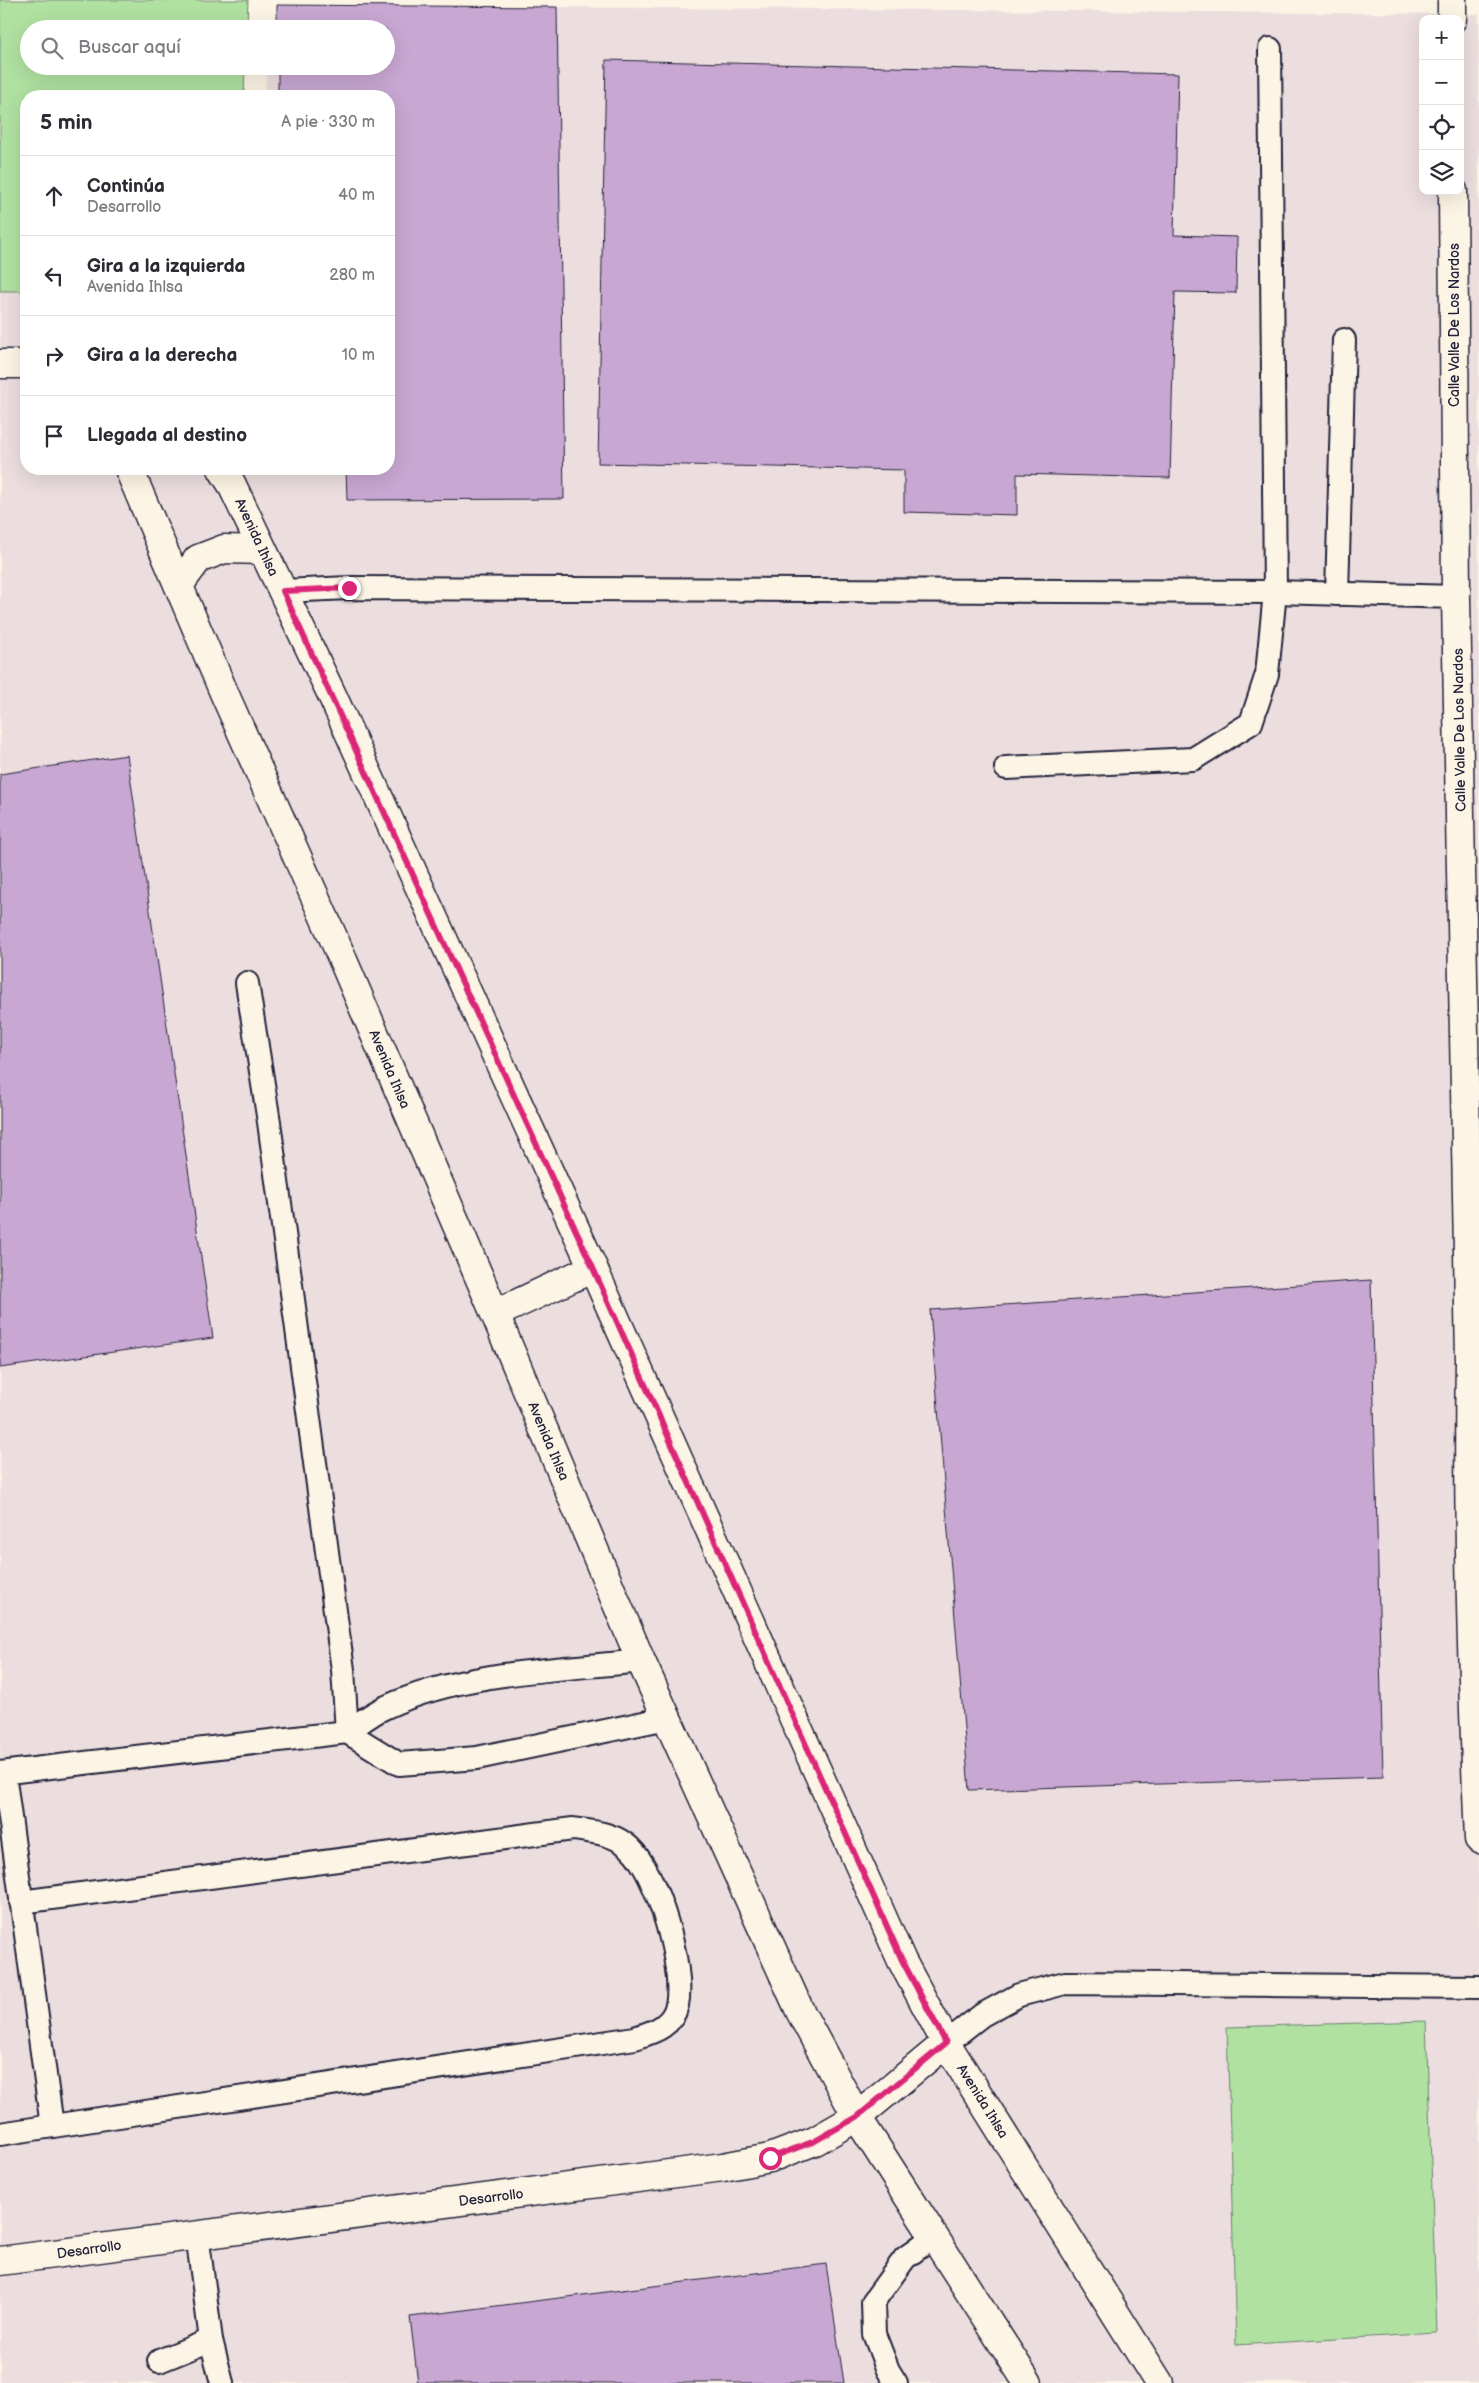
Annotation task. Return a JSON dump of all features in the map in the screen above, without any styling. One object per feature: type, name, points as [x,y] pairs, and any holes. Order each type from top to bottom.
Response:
[{"type":"street","points":[[1452,0],[1452,15]]},
{"type":"street","name":"Calle Valle De Los Nardos","points":[[1453,195],[1456,597],[1474,1361],[1474,1732],[1479,1839]]},
{"type":"street","points":[[0,364],[20,364]]},
{"type":"street","name":"Avenida Ihlsa","points":[[132,475],[225,695],[333,937],[495,1314],[641,1661],[800,2011],[857,2117],[1028,2383]]},
{"type":"street","name":"Avenida Ihlsa","points":[[226,475],[283,591],[593,1268],[898,1952],[946,2043],[1158,2383]]},
{"type":"street","points":[[179,585],[198,559],[224,549],[262,550]]},
{"type":"street","points":[[495,1314],[593,1268]]},
{"type":"street","name":"Desarrollo","points":[[0,2261],[724,2167],[770,2158],[815,2141],[857,2117],[946,2043]]},
{"type":"lane","points":[[1006,768],[1193,759],[1251,723],[1267,674],[1275,592],[1270,49]]},
{"type":"lane","points":[[1337,594],[1344,340]]},
{"type":"lane","points":[[283,591],[349,588],[1275,592],[1456,597]]},
{"type":"lane","points":[[248,983],[269,1122],[343,1670],[347,1732]]},
{"type":"lane","points":[[52,2126],[2,1773],[347,1732],[384,1707],[417,1695],[476,1679],[641,1661]]},
{"type":"lane","points":[[347,1732],[399,1764],[477,1758],[667,1718]]},
{"type":"lane","points":[[0,2134],[635,2038],[662,2029],[677,2006],[678,1974],[668,1927],[650,1877],[630,1847],[605,1834],[573,1829],[21,1902]]},
{"type":"lane","points":[[946,2043],[982,2015],[1019,1995],[1065,1983],[1479,1987]]},
{"type":"lane","points":[[197,2234],[211,2340],[222,2383]]},
{"type":"lane","points":[[896,2383],[888,2370],[874,2334],[873,2302],[905,2258],[933,2236]]},
{"type":"lane","points":[[159,2361],[211,2340]]},
{"type":"shaded area","points":[[277,5],[1479,14],[1479,2383],[0,2383],[0,291],[20,291],[20,475],[395,475],[395,90],[265,90],[267,75],[395,75],[395,20],[275,20]]},
{"type":"green space","points":[[0,0],[248,0],[247,20],[20,20],[20,75],[245,75],[244,90],[20,90],[20,291],[0,291]]},
{"type":"green space","points":[[1426,2021],[1437,2333],[1236,2345],[1227,2027]]},
{"type":"building","points":[[277,5],[557,7],[564,499],[347,500],[346,475],[395,475],[395,90],[278,90],[278,75],[395,75],[395,20],[277,20]]},
{"type":"building","points":[[606,60],[1178,74],[1174,235],[1237,237],[1236,293],[1175,292],[1170,478],[1017,474],[1017,515],[904,512],[904,470],[598,463]]},
{"type":"building","points":[[127,755],[213,1338],[0,1368],[0,774]]},
{"type":"building","points":[[1371,1280],[1383,1777],[969,1790],[930,1310]]},
{"type":"building","points":[[826,2264],[844,2383],[418,2383],[410,2317]]},
{"type":"route","points":[[349,588],[283,591],[593,1268],[902,1960],[946,2043],[857,2117],[815,2141],[770,2158]]}]
